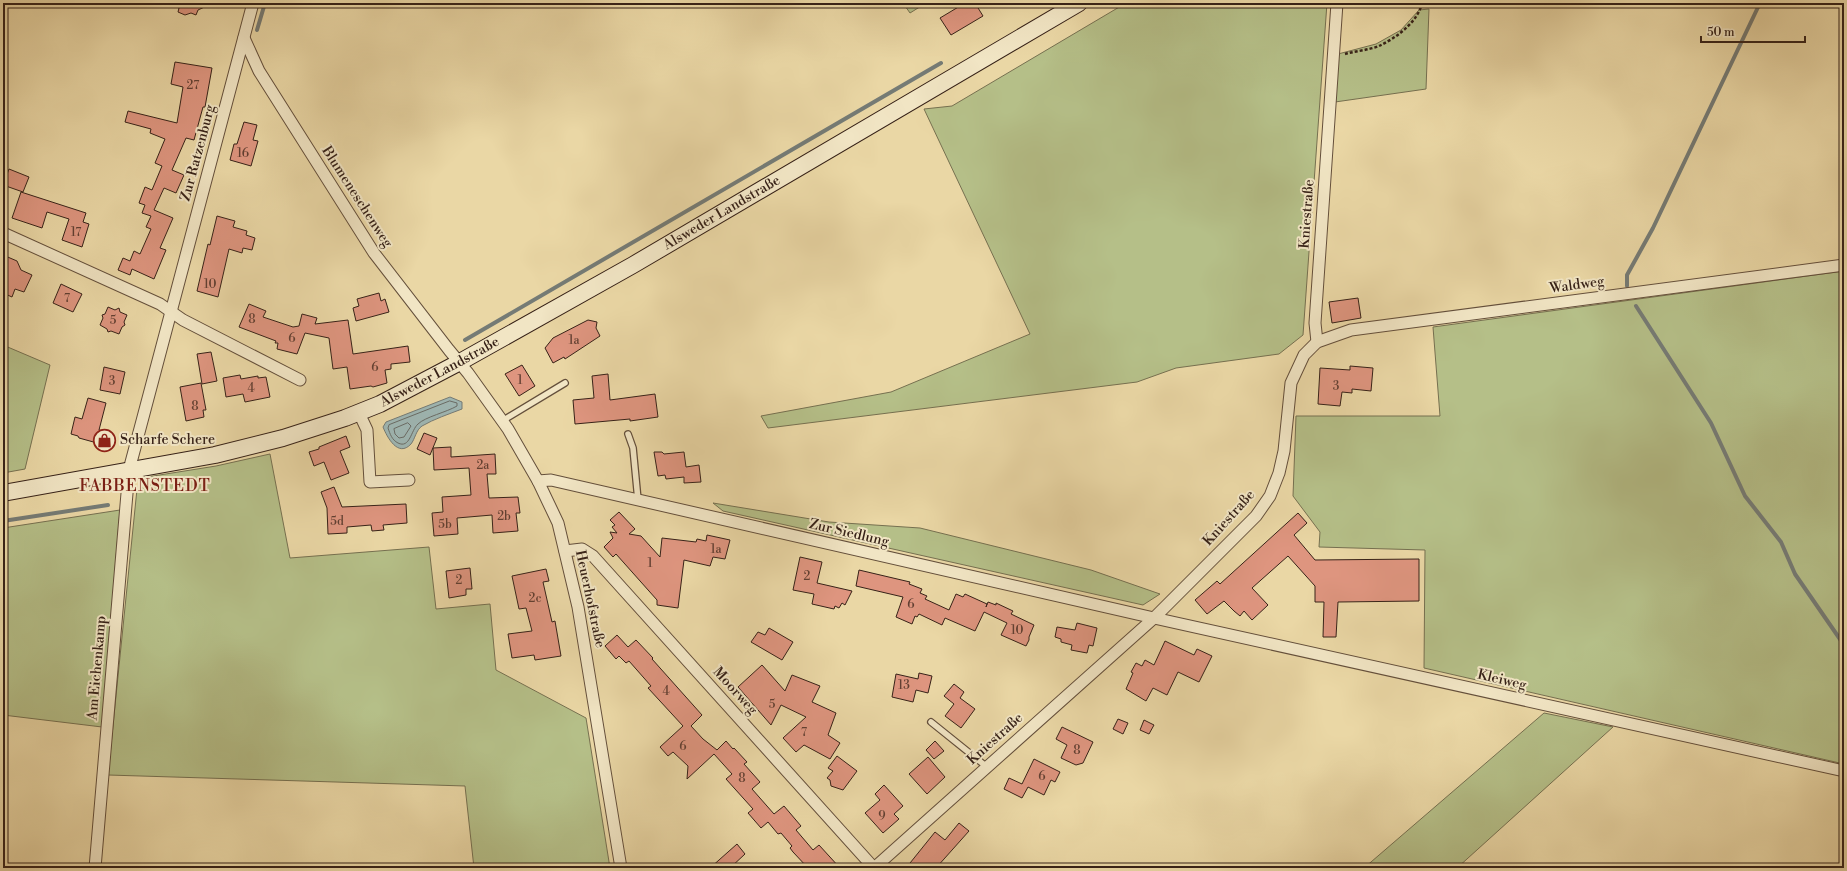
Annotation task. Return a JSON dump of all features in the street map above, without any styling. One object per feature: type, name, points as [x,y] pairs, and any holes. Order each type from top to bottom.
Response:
[{"type":"street","name":"Zur Ratzenburg","points":[[129,470],[253,3]]},
{"type":"street","name":"Alsweder Landstraße","points":[[3,493],[215,454],[283,438],[359,413],[380,404],[460,362],[633,265],[1079,3]]},
{"type":"street","name":"Kniestraße","points":[[874,868],[1154,618],[1256,516],[1270,496],[1279,473],[1284,452],[1291,383],[1304,356],[1317,342],[1315,323],[1337,3]]},
{"type":"street","name":"Blumeneschenweg","points":[[244,38],[259,71],[374,253],[448,350],[460,362]]},
{"type":"street","points":[[3,232],[160,304],[183,320],[300,380]]},
{"type":"street","name":"Waldweg","points":[[1317,342],[1330,336],[1351,330],[1844,265]]},
{"type":"street","name":"Heuerhofstraße","points":[[460,362],[502,421],[538,481],[558,523],[578,607],[621,868]]},
{"type":"street","points":[[359,413],[367,430],[370,482],[409,480]]},
{"type":"street","name":"Am Eichenkamp","points":[[95,868],[129,470]]},
{"type":"street","name":"Zur Siedlung","points":[[538,481],[551,480],[1154,618]]},
{"type":"street","name":"Moorweg","points":[[565,551],[582,549],[593,556],[874,868]]},
{"type":"street","name":"Kleiweg","points":[[1154,618],[1844,771]]},
{"type":"lane","points":[[502,421],[565,383]]},
{"type":"lane","points":[[628,434],[633,448],[638,500]]},
{"type":"lane","points":[[931,722],[987,767]]},
{"type":"path","points":[[1333,57],[1378,46],[1402,32],[1420,11],[1422,3]]},
{"type":"green space","points":[[903,3],[926,3],[910,13]]},
{"type":"green space","points":[[1126,3],[1327,3],[1303,335],[1279,354],[1176,368],[1137,382],[768,428],[761,416],[891,392],[1030,334],[924,109],[952,106]]},
{"type":"green space","points":[[1429,9],[1426,89],[1335,102],[1338,54],[1376,44],[1401,30],[1419,10]]},
{"type":"green space","points":[[1844,271],[1844,764],[1424,668],[1425,550],[1319,547],[1320,532],[1293,496],[1296,416],[1440,416],[1433,327]]},
{"type":"green space","points":[[3,345],[50,365],[25,469],[3,473]]},
{"type":"green space","points":[[270,454],[290,558],[429,547],[436,609],[490,604],[496,670],[586,718],[610,868],[474,868],[465,786],[108,775],[137,489],[141,481],[147,477],[216,466]]},
{"type":"green space","points":[[713,503],[829,522],[920,528],[1091,570],[1160,594],[1143,605],[723,511]]},
{"type":"green space","points":[[120,510],[102,727],[3,715],[3,528]]},
{"type":"green space","points":[[1544,713],[1613,727],[1457,868],[1364,868]]},
{"type":"water","points":[[450,397],[462,402],[462,409],[422,426],[418,430],[411,444],[406,448],[402,449],[397,447],[387,436],[383,427],[386,422]]},
{"type":"building","points":[[168,3],[213,3],[198,10],[196,15],[191,13],[185,15],[178,12],[179,8]]},
{"type":"building","points":[[965,3],[975,3],[983,16],[951,35],[940,18]]},
{"type":"building","points":[[175,62],[212,68],[205,107],[203,107],[194,140],[186,138],[172,170],[184,175],[176,193],[164,188],[154,210],[173,218],[160,248],[166,250],[154,279],[132,269],[130,275],[118,270],[123,258],[130,261],[134,251],[140,254],[151,229],[146,227],[151,216],[142,213],[145,205],[139,203],[145,187],[152,190],[162,166],[155,163],[165,139],[150,133],[151,129],[125,122],[128,111],[177,123],[183,87],[171,84]]},
{"type":"building","points":[[244,122],[257,125],[253,140],[258,141],[251,166],[230,160],[234,144],[237,144]]},
{"type":"building","points":[[9,169],[29,177],[23,192],[3,185]]},
{"type":"building","points":[[21,192],[86,213],[83,222],[89,224],[82,247],[62,240],[69,219],[47,212],[42,228],[12,218]]},
{"type":"building","points":[[217,216],[235,221],[233,227],[247,231],[246,235],[255,238],[252,250],[243,248],[242,253],[229,249],[218,297],[197,291],[208,244],[210,245]]},
{"type":"building","points":[[3,255],[17,261],[21,270],[32,275],[24,292],[15,289],[12,297],[3,293]]},
{"type":"building","points":[[61,284],[82,294],[73,312],[53,303]]},
{"type":"building","points":[[379,293],[381,301],[385,299],[389,312],[356,321],[353,308],[359,306],[357,299]]},
{"type":"building","points":[[1358,298],[1361,318],[1332,323],[1329,302]]},
{"type":"building","points":[[249,304],[266,311],[263,317],[293,327],[299,326],[302,314],[317,318],[315,324],[348,320],[353,354],[408,346],[410,362],[391,364],[391,369],[385,370],[387,383],[373,387],[350,389],[347,367],[333,369],[329,338],[305,333],[297,354],[277,349],[278,343],[275,343],[276,341],[239,327]]},
{"type":"building","points":[[108,307],[115,310],[119,308],[120,312],[127,315],[124,322],[125,325],[122,327],[119,334],[111,331],[108,332],[107,329],[100,325],[103,318],[102,315],[105,314]]},
{"type":"building","points":[[588,320],[597,322],[596,328],[600,336],[565,359],[564,357],[553,363],[545,348],[553,338]]},
{"type":"building","points":[[211,352],[217,381],[202,384],[197,354]]},
{"type":"building","points":[[522,365],[535,386],[519,396],[505,374]]},
{"type":"building","points":[[1350,366],[1373,368],[1371,391],[1352,389],[1352,393],[1342,392],[1340,406],[1318,404],[1320,368],[1350,370]]},
{"type":"building","points":[[104,367],[125,372],[120,394],[100,390]]},
{"type":"building","points":[[608,374],[610,400],[655,394],[658,417],[630,421],[630,419],[575,424],[573,400],[594,398],[592,376]]},
{"type":"building","points":[[240,375],[241,379],[258,376],[258,378],[266,377],[270,397],[245,402],[243,394],[226,397],[223,378]]},
{"type":"building","points":[[201,383],[206,410],[203,410],[204,417],[186,421],[180,387]]},
{"type":"building","points":[[88,398],[106,403],[99,430],[112,434],[108,446],[79,438],[78,436],[71,434],[75,417],[82,419]]},
{"type":"building","points":[[424,433],[437,438],[430,455],[417,449]]},
{"type":"building","points":[[346,436],[350,447],[340,451],[349,473],[331,480],[324,462],[314,466],[309,452],[319,449],[319,447]]},
{"type":"building","points":[[451,447],[451,457],[495,454],[496,474],[487,474],[489,498],[518,497],[520,513],[516,513],[518,531],[493,533],[492,515],[457,518],[458,534],[434,536],[432,513],[443,512],[442,497],[471,495],[469,468],[434,470],[433,448]]},
{"type":"building","points":[[654,452],[662,452],[664,454],[684,452],[686,467],[699,465],[701,482],[684,483],[684,477],[666,479],[665,475],[658,476]]},
{"type":"building","points":[[334,487],[342,507],[406,504],[407,523],[383,525],[384,530],[372,531],[371,525],[347,527],[347,533],[328,534],[327,508],[321,492]]},
{"type":"building","points":[[619,512],[635,529],[629,534],[641,536],[660,557],[662,538],[696,542],[697,539],[706,541],[707,535],[730,540],[725,559],[713,557],[710,566],[684,560],[678,608],[657,605],[657,600],[616,554],[613,557],[604,547],[613,538],[610,532],[617,533],[612,527],[615,525],[610,520]]},
{"type":"building","points":[[1298,513],[1307,523],[1294,535],[1315,560],[1419,559],[1419,601],[1338,602],[1336,637],[1323,637],[1324,602],[1315,602],[1315,586],[1288,556],[1252,588],[1268,605],[1252,620],[1244,611],[1240,616],[1224,601],[1207,614],[1195,600],[1217,581],[1220,584]]},
{"type":"building","points":[[800,557],[822,562],[817,583],[852,591],[845,605],[842,603],[839,608],[835,606],[834,609],[812,604],[814,594],[793,590]]},
{"type":"building","points":[[470,568],[472,589],[466,589],[466,595],[449,598],[446,571]]},
{"type":"building","points":[[546,569],[549,581],[543,582],[552,622],[555,621],[561,656],[535,660],[534,655],[512,658],[508,634],[532,631],[526,608],[519,609],[512,576]]},
{"type":"building","points":[[859,570],[910,582],[909,584],[922,589],[920,593],[927,596],[925,599],[949,610],[956,594],[963,597],[965,594],[987,604],[986,607],[988,602],[996,605],[996,603],[1013,611],[1011,614],[1034,625],[1029,640],[1026,646],[1001,635],[1007,623],[984,612],[975,631],[945,618],[942,625],[919,614],[917,617],[915,616],[912,624],[896,617],[903,597],[856,586]]},
{"type":"building","points":[[1077,623],[1097,628],[1093,646],[1089,645],[1087,653],[1071,650],[1072,645],[1061,642],[1061,639],[1055,637],[1057,627],[1075,630]]},
{"type":"building","points":[[769,628],[793,642],[782,660],[751,642],[758,632],[765,635]]},
{"type":"building","points":[[617,635],[628,647],[636,640],[702,715],[691,726],[703,739],[717,750],[726,741],[747,762],[744,764],[760,782],[752,789],[774,814],[784,806],[801,826],[796,830],[813,850],[819,845],[840,868],[808,868],[793,852],[790,848],[792,846],[781,833],[778,834],[768,822],[761,828],[748,813],[753,809],[726,779],[732,774],[714,754],[687,779],[688,766],[673,752],[668,756],[660,747],[683,726],[648,688],[651,686],[629,661],[626,663],[619,656],[616,659],[605,646]]},
{"type":"building","points":[[1165,641],[1194,655],[1197,649],[1212,656],[1199,682],[1178,672],[1167,695],[1153,688],[1146,701],[1126,689],[1133,673],[1131,672],[1136,663],[1142,666],[1145,660],[1154,665]]},
{"type":"building","points":[[762,665],[785,691],[792,675],[820,686],[812,702],[836,713],[828,735],[840,743],[830,759],[804,745],[796,752],[783,738],[806,717],[781,705],[771,725],[738,687]]},
{"type":"building","points":[[919,673],[932,676],[928,693],[916,690],[913,702],[892,697],[896,674],[918,679]]},
{"type":"building","points":[[954,684],[964,692],[960,698],[975,709],[961,728],[945,716],[954,704],[944,696]]},
{"type":"building","points":[[1118,719],[1128,723],[1123,734],[1113,729]]},
{"type":"building","points":[[1144,720],[1154,725],[1149,734],[1140,730]]},
{"type":"building","points":[[1062,727],[1093,742],[1083,763],[1076,765],[1061,758],[1067,745],[1056,739]]},
{"type":"building","points":[[935,741],[944,751],[934,759],[926,750]]},
{"type":"building","points":[[837,756],[857,771],[843,790],[831,786],[830,780],[827,778],[833,771],[828,768]]},
{"type":"building","points":[[928,757],[945,777],[927,794],[909,774]]},
{"type":"building","points":[[1034,759],[1060,772],[1055,782],[1051,780],[1044,795],[1028,787],[1022,798],[1004,789],[1009,778],[1022,784]]},
{"type":"building","points":[[884,785],[903,806],[894,814],[899,819],[883,833],[865,813],[880,800],[875,794]]},
{"type":"building","points":[[959,823],[969,831],[936,868],[906,868],[935,832],[945,840]]},
{"type":"building","points":[[737,844],[745,854],[730,868],[710,868]]},
{"type":"waterway","points":[[257,30],[265,3]]},
{"type":"waterway","points":[[1627,286],[1627,275],[1653,228],[1760,3]]},
{"type":"waterway","points":[[465,340],[941,63]]},
{"type":"waterway","points":[[1636,306],[1711,423],[1745,496],[1781,542],[1795,574],[1844,645]]},
{"type":"waterway","points":[[3,521],[108,505]]},
{"type":"place","name":"Scharfe Schere","points":[[105,440]]},
{"type":"district","name":"FABBENSTEDT","points":[[145,486]]}]
